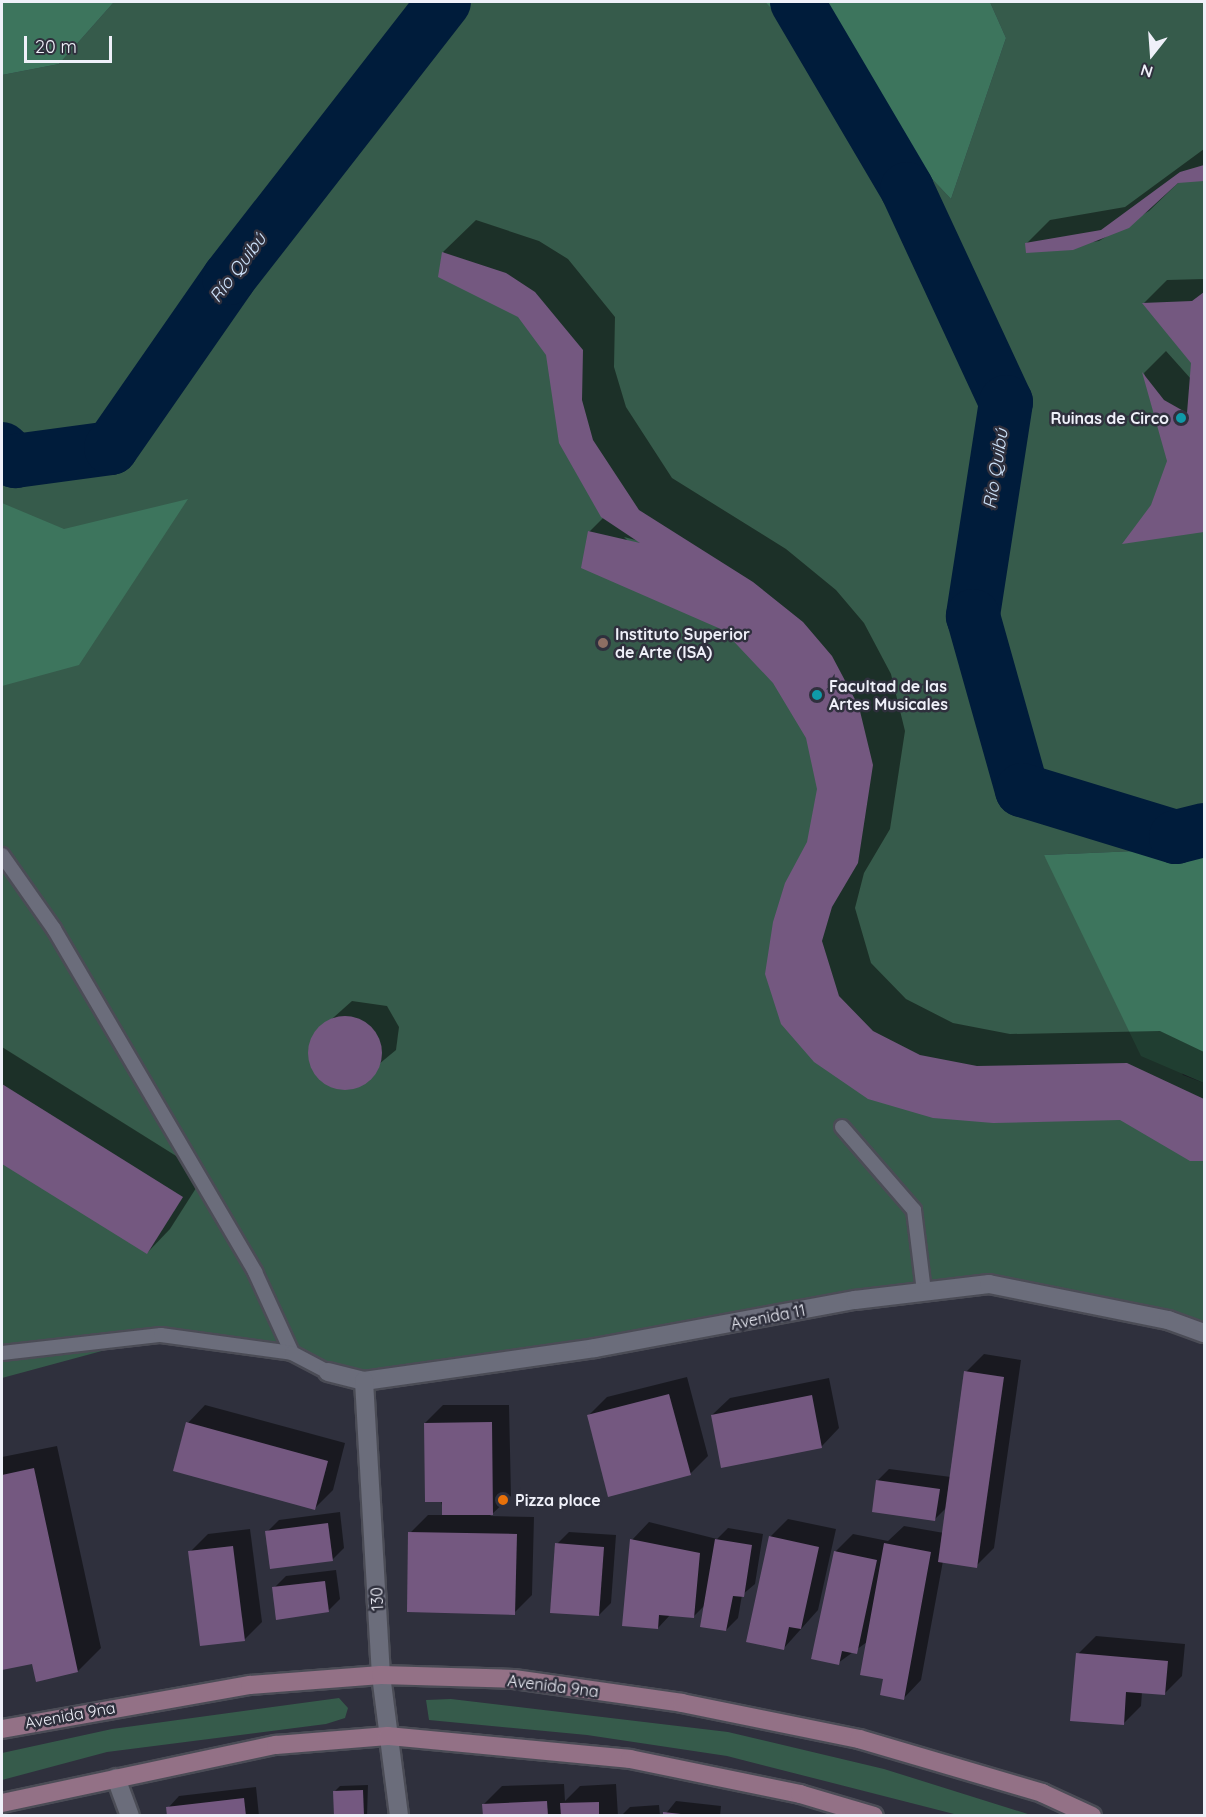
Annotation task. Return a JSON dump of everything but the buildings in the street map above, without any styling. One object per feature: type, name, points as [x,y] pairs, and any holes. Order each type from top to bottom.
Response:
[{"type":"main road","name":"Avenida 9na","points":[[2,1729],[250,1685],[381,1675],[514,1679],[682,1703],[859,1739],[1042,1793],[1092,1815]]},
{"type":"main road","points":[[2,1803],[276,1745],[388,1736],[474,1740],[630,1760],[800,1794],[874,1815]]},
{"type":"street","name":"Avenida 11","points":[[328,1372],[364,1381],[924,1291],[989,1284],[1168,1320],[1204,1332]]},
{"type":"street","name":"130","points":[[364,1381],[381,1675],[399,1815]]},
{"type":"street","points":[[116,1778],[130,1815]]},
{"type":"lane","points":[[2,855],[84,980],[255,1272],[292,1353]]},
{"type":"lane","points":[[842,1127],[914,1210],[924,1291]]},
{"type":"lane","points":[[2,1353],[161,1335],[292,1353],[328,1372]]},
{"type":"green space","points":[[2,2],[114,2],[59,64],[2,75]]},
{"type":"green space","name":"Instituto Superior de Arte (ISA)","points":[[114,2],[765,2],[951,199],[1006,38],[990,2],[1204,2],[1204,848],[1044,855],[1183,1075],[1204,1083],[1204,1330],[989,1284],[364,1381],[292,1353],[161,1335],[2,1378],[2,75],[59,64]]},
{"type":"green space","points":[[765,2],[990,2],[1006,38],[951,199]]},
{"type":"green space","points":[[188,499],[79,665],[2,686],[2,503],[64,529]]},
{"type":"green space","points":[[1204,848],[1204,1083],[1141,1056],[1044,855]]},
{"type":"green space","points":[[339,1698],[348,1708],[345,1718],[326,1724],[107,1752],[2,1780],[2,1753],[112,1729]]},
{"type":"green space","points":[[451,1699],[728,1732],[884,1769],[1031,1815],[958,1815],[727,1756],[587,1735],[429,1720],[426,1700]]},
{"type":"waterway","name":"Río Quibú","points":[[2,449],[15,461],[111,448],[229,278],[444,2]]},
{"type":"waterway","name":"Río Quibú","points":[[797,2],[907,189],[1006,402],[973,616],[1022,790],[1176,837],[1204,830]]},
{"type":"place","name":"Ruinas de Circo","points":[[1181,418]]},
{"type":"place","name":"Instituto Superior de Arte (ISA)","points":[[603,643]]},
{"type":"place","name":"Facultad de las Artes Musicales","points":[[817,695]]},
{"type":"place","name":"Pizza place","points":[[503,1500]]}]
